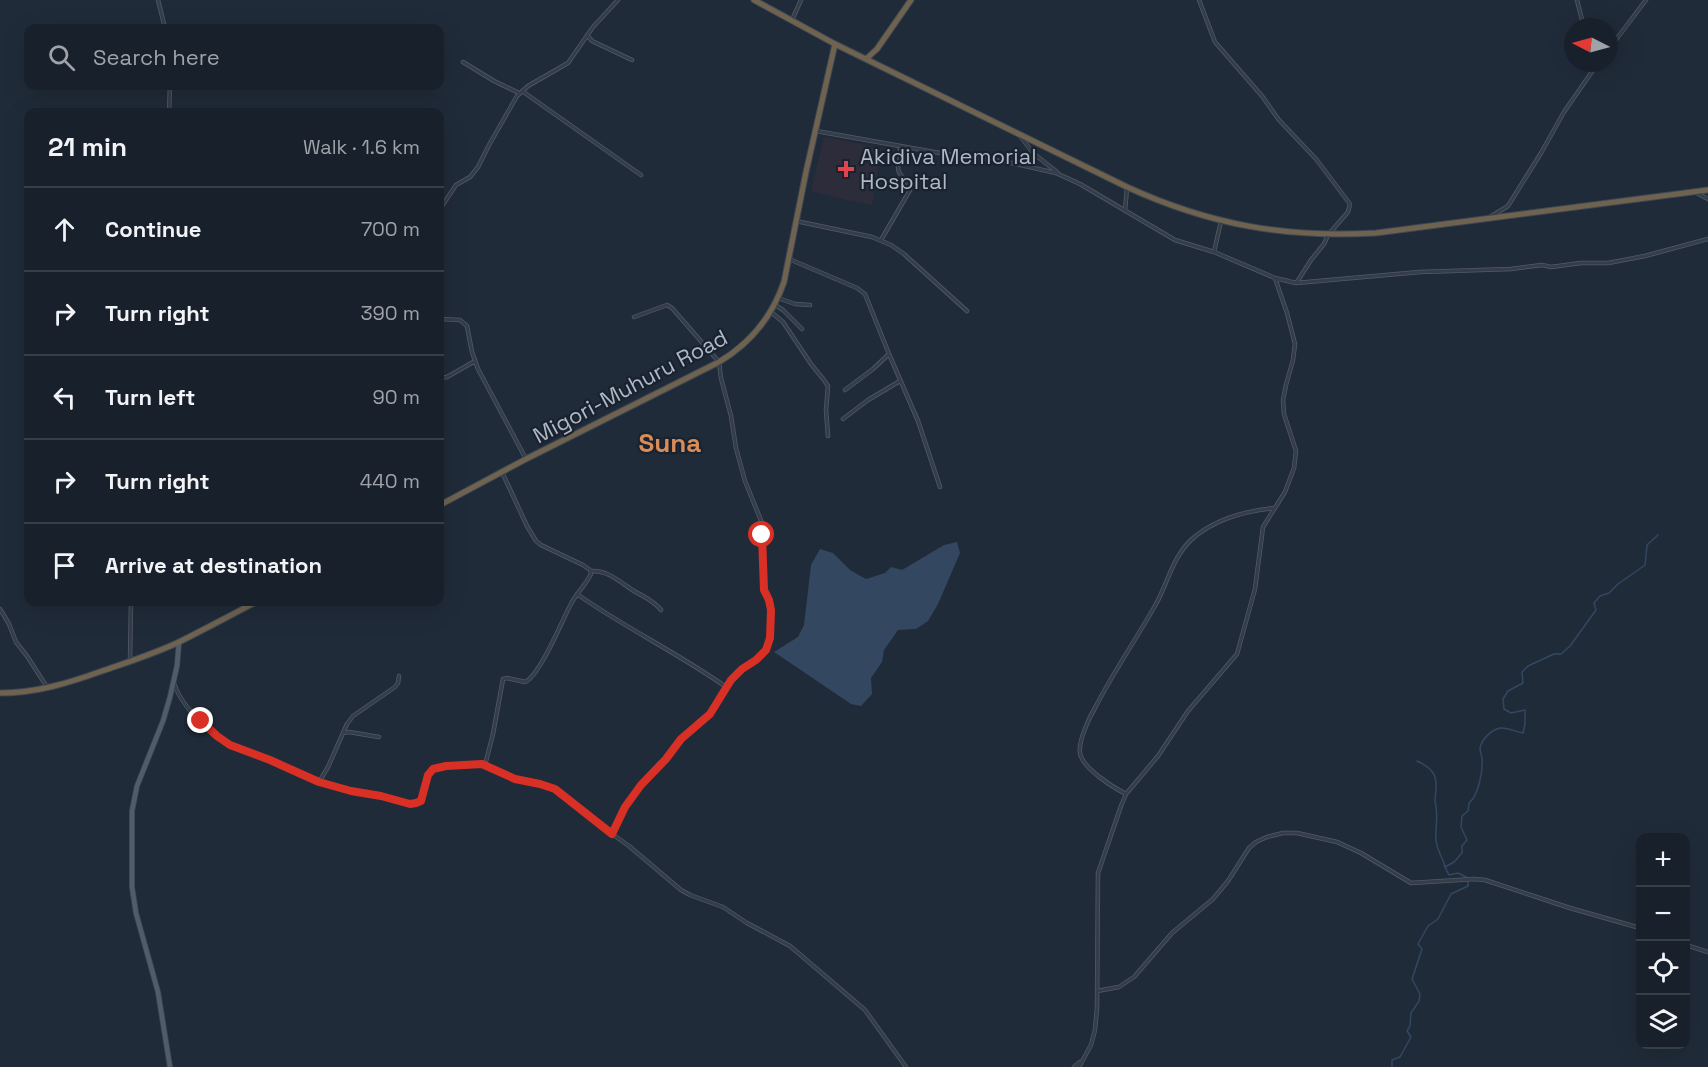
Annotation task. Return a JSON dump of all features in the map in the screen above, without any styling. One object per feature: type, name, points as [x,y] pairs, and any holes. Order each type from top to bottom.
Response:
[{"type":"highway","points":[[753,0],[835,44],[1127,188],[1177,208],[1221,221],[1266,230],[1328,235],[1376,233],[1708,190]]},
{"type":"highway","points":[[866,59],[877,49],[911,0]]},
{"type":"highway","name":"Migori-Muhuru Road","points":[[444,503],[719,362],[752,337],[771,312],[778,298],[789,259],[835,44]]},
{"type":"highway","points":[[873,63],[877,49]]},
{"type":"highway","points":[[0,693],[19,693],[48,688],[130,661],[179,642],[248,606]]},
{"type":"main road","points":[[170,1067],[156,984],[136,913],[132,887],[132,811],[135,793],[163,721],[174,682],[179,642]]},
{"type":"street","points":[[158,0],[164,24]]},
{"type":"street","points":[[444,203],[456,185],[475,172],[520,92],[568,63],[600,18],[618,0]]},
{"type":"street","points":[[791,21],[801,0]]},
{"type":"street","points":[[1199,0],[1215,42],[1316,159],[1350,204],[1348,212],[1328,235],[1296,283]]},
{"type":"street","points":[[1577,0],[1582,18]]},
{"type":"street","points":[[1618,37],[1646,0]]},
{"type":"street","points":[[587,35],[592,41],[632,60]]},
{"type":"street","points":[[463,62],[494,81],[520,92],[641,175]]},
{"type":"street","points":[[1488,218],[1508,206],[1570,102],[1592,72]]},
{"type":"street","points":[[169,108],[170,90]]},
{"type":"street","points":[[815,131],[1007,162],[1061,175],[1175,240],[1214,252],[1275,278],[1296,283],[1420,272],[1608,263],[1645,256],[1708,239]]},
{"type":"street","points":[[1021,136],[1028,147],[1061,175]]},
{"type":"street","points":[[899,146],[902,154]]},
{"type":"street","points":[[881,240],[910,189],[898,169],[902,154],[908,147]]},
{"type":"street","points":[[1125,211],[1127,188]]},
{"type":"street","points":[[1695,192],[1708,199]]},
{"type":"street","points":[[796,221],[881,240],[904,254],[968,311]]},
{"type":"street","points":[[1214,252],[1221,221]]},
{"type":"street","points":[[789,259],[857,288],[865,294],[918,422],[940,487]]},
{"type":"street","points":[[1079,1067],[1094,1036],[1097,991],[1098,873],[1121,806],[1126,794],[1158,756],[1188,711],[1237,654],[1255,589],[1264,523],[1287,489],[1294,468],[1296,451],[1283,407],[1295,350],[1294,338],[1275,278]]},
{"type":"street","points":[[778,298],[795,304],[810,305]]},
{"type":"street","points":[[612,834],[631,798],[681,739],[710,714],[737,673],[766,650],[770,638],[771,610],[764,590],[762,524],[745,481],[736,448],[719,362],[667,305],[633,317]]},
{"type":"street","points":[[775,305],[802,329]]},
{"type":"street","points":[[771,312],[783,322],[828,386],[826,410],[828,436]]},
{"type":"street","points":[[444,319],[465,323],[470,333],[475,361],[526,459]]},
{"type":"street","points":[[845,390],[889,354]]},
{"type":"street","points":[[444,377],[475,361]]},
{"type":"street","points":[[843,419],[868,400],[900,381]]},
{"type":"street","points":[[502,472],[526,526],[536,541],[591,571],[602,572],[623,582],[653,601],[661,610]]},
{"type":"street","points":[[1126,794],[1095,773],[1081,758],[1080,745],[1096,706],[1157,602],[1177,557],[1186,546],[1197,535],[1233,516],[1275,508]]},
{"type":"street","points":[[485,765],[503,679],[506,677],[525,682],[532,679],[564,616],[590,577],[591,571]]},
{"type":"street","points":[[577,594],[631,630],[726,687]]},
{"type":"street","points":[[130,661],[131,606]]},
{"type":"street","points":[[0,609],[16,642],[48,688]]},
{"type":"street","points":[[319,782],[350,720],[395,687],[399,676]]},
{"type":"street","points":[[174,682],[184,704],[222,740],[319,782],[351,791],[414,804],[423,799],[428,775],[433,769],[460,765],[485,765],[515,779],[555,789],[641,855],[681,890],[723,907],[790,946],[865,1010],[906,1067]]},
{"type":"street","points":[[343,733],[379,737]]},
{"type":"street","points":[[1097,991],[1119,987],[1130,981],[1172,933],[1213,899],[1253,844],[1264,838],[1283,833],[1306,834],[1348,846],[1411,883],[1485,880],[1636,927]]},
{"type":"street","points":[[1690,946],[1708,952]]},
{"type":"street","points":[[1074,1067],[1082,1061]]},
{"type":"shaded area","name":"Akidiva Memorial Hospital","points":[[824,137],[881,148],[872,205],[811,191]]},
{"type":"water","points":[[957,542],[960,553],[938,604],[928,621],[916,629],[898,630],[884,650],[882,662],[871,678],[872,694],[861,706],[851,704],[774,652],[798,637],[804,625],[811,565],[820,549],[833,553],[850,570],[866,579],[885,573],[891,567],[902,570],[944,545]]},
{"type":"waterway","points":[[1392,1067],[1392,1060],[1400,1057],[1411,1037],[1407,1031],[1410,1026],[1411,1013],[1419,1001],[1420,994],[1412,979],[1422,949],[1418,944],[1428,926],[1438,919],[1451,894],[1468,886],[1468,878],[1458,873],[1449,875],[1445,867],[1454,862],[1462,853],[1462,846],[1467,840],[1461,827],[1462,816],[1468,811],[1469,803],[1480,782],[1481,745],[1490,733],[1500,728],[1523,733],[1525,710],[1511,713],[1504,709],[1503,699],[1508,691],[1523,683],[1522,672],[1528,666],[1554,654],[1561,654],[1570,646],[1596,610],[1594,603],[1600,596],[1609,593],[1645,565],[1647,545],[1658,535]]},
{"type":"waterway","points":[[1417,761],[1429,768],[1435,776],[1436,841],[1445,867]]},
{"type":"place","name":"Akidiva Memorial Hospital","points":[[846,169]]},
{"type":"district","name":"Suna","points":[[670,443]]},
{"type":"route","points":[[201,721],[230,745],[329,786],[410,804],[421,801],[428,775],[434,768],[485,765],[515,779],[555,789],[612,834],[625,807],[641,785],[666,759],[681,739],[710,714],[731,680],[756,660],[769,645],[771,610],[764,592],[762,535]]}]
